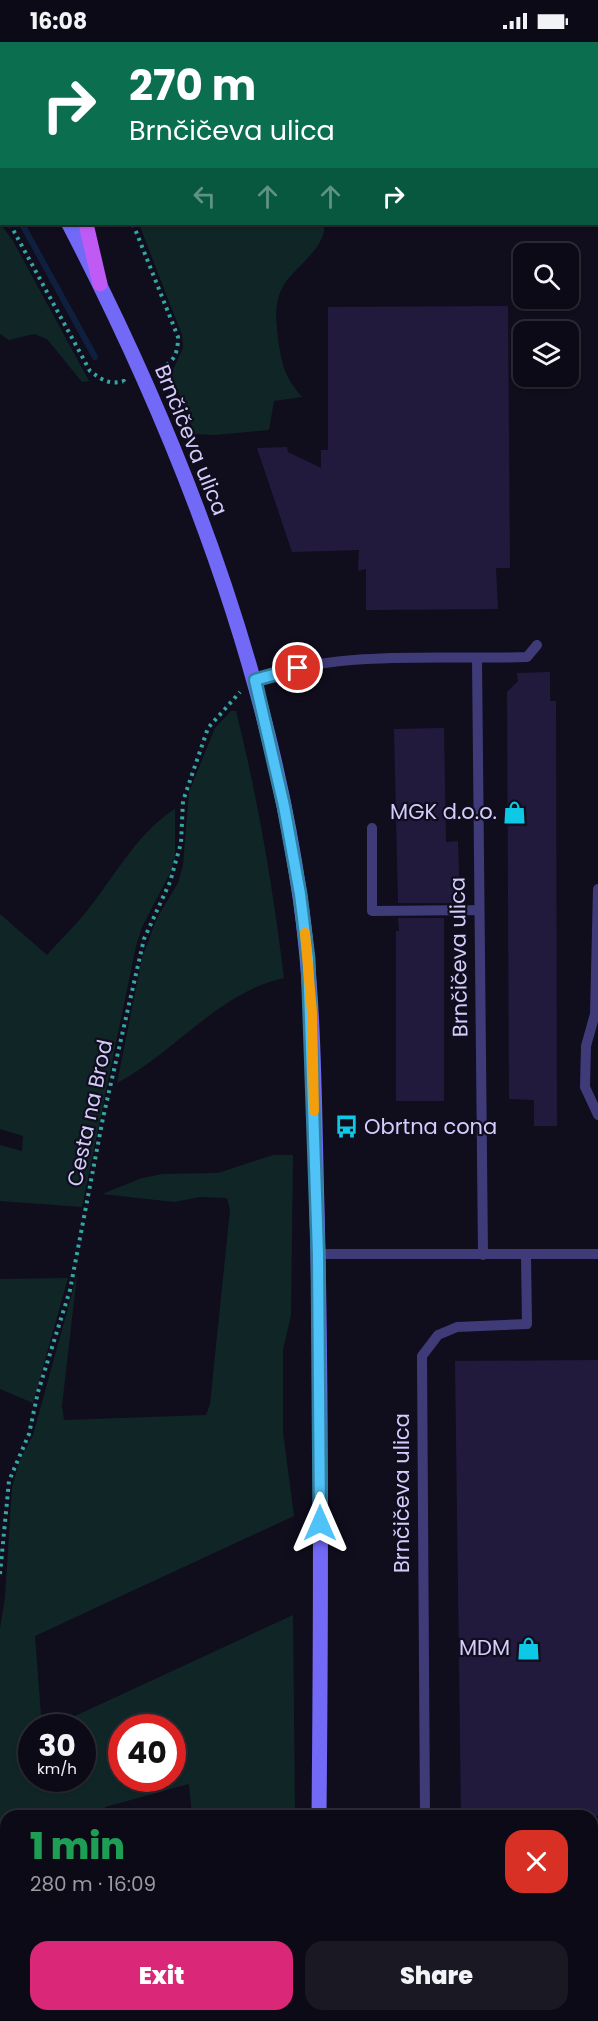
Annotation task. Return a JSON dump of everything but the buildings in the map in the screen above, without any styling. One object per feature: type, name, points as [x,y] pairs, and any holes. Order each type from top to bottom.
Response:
[{"type":"main road","points":[[86,225],[100,284]]},
{"type":"street","name":"Brnčičeva ulica","points":[[70,225],[142,375],[185,477],[286,817],[300,894],[308,959],[318,1254],[321,1579],[319,1810]]},
{"type":"lane","points":[[247,681],[277,672],[340,660],[527,657],[537,645]]},
{"type":"lane","name":"Brnčičeva ulica","points":[[477,659],[483,1255]]},
{"type":"lane","points":[[372,828],[372,911],[479,910]]},
{"type":"lane","points":[[598,889],[595,1014],[586,1046],[585,1086],[598,1115]]},
{"type":"lane","points":[[318,1254],[598,1254]]},
{"type":"lane","name":"Brnčičeva ulica","points":[[425,1810],[422,1356],[438,1335],[457,1327],[527,1324],[526,1255]]},
{"type":"path","points":[[11,225],[90,371],[114,384],[168,366],[176,357],[178,337],[133,225]]},
{"type":"path","points":[[124,381],[129,392]]},
{"type":"path","points":[[243,701],[241,690],[247,681]]},
{"type":"path","name":"Cesta na Brod","points":[[0,1574],[9,1481],[28,1434],[38,1392],[70,1290],[103,1118],[144,939],[170,882],[181,843],[183,801],[208,728],[247,681]]},
{"type":"green space","points":[[1,225],[13,241],[89,381],[82,382],[47,339],[34,334],[9,340],[0,334]]},
{"type":"green space","points":[[139,225],[324,225],[320,242],[287,281],[278,300],[276,313],[279,347],[291,383],[302,397],[274,401],[269,430],[214,435],[195,434],[171,374],[183,348],[182,335]]},
{"type":"green space","points":[[231,711],[236,711],[258,810],[284,978],[260,985],[238,996],[158,1056],[117,1083],[142,958],[157,918],[178,883],[183,865],[189,792],[215,728]]},
{"type":"green space","points":[[175,809],[175,858],[170,873],[142,927],[136,946],[82,1207],[0,1201],[0,1145],[22,1151],[23,1136],[0,1129],[0,914],[47,955],[85,913],[139,841],[162,818]]},
{"type":"green space","points":[[273,1155],[293,1155],[291,1315],[283,1350],[283,1432],[294,1516],[35,1636],[41,1714],[18,1714],[18,1792],[96,1792],[96,1714],[79,1714],[293,1615],[295,1810],[191,1810],[189,1784],[186,1785],[186,1714],[108,1714],[108,1792],[160,1792],[105,1807],[105,1810],[0,1810],[0,1629],[5,1598],[12,1487],[20,1460],[33,1435],[77,1275],[62,1406],[64,1420],[206,1415],[210,1404],[230,1210],[227,1198],[200,1197],[174,1202],[102,1194],[142,1178],[163,1174],[218,1173]]},
{"type":"green space","points":[[68,1278],[33,1403],[0,1389],[0,1279]]},
{"type":"waterway","points":[[23,225],[95,357]]},
{"type":"slow traffic","points":[[305,933],[312,1012],[314,1111]]},
{"type":"place","name":"MGK d.o.o.","points":[[515,812]]},
{"type":"place","name":"Obrtna cona","points":[[346,1127]]},
{"type":"place","name":"MDM","points":[[528,1648]]},
{"type":"route","points":[[298,668],[255,680],[284,806],[300,894],[308,959],[312,1012],[318,1254],[320,1523]]}]
